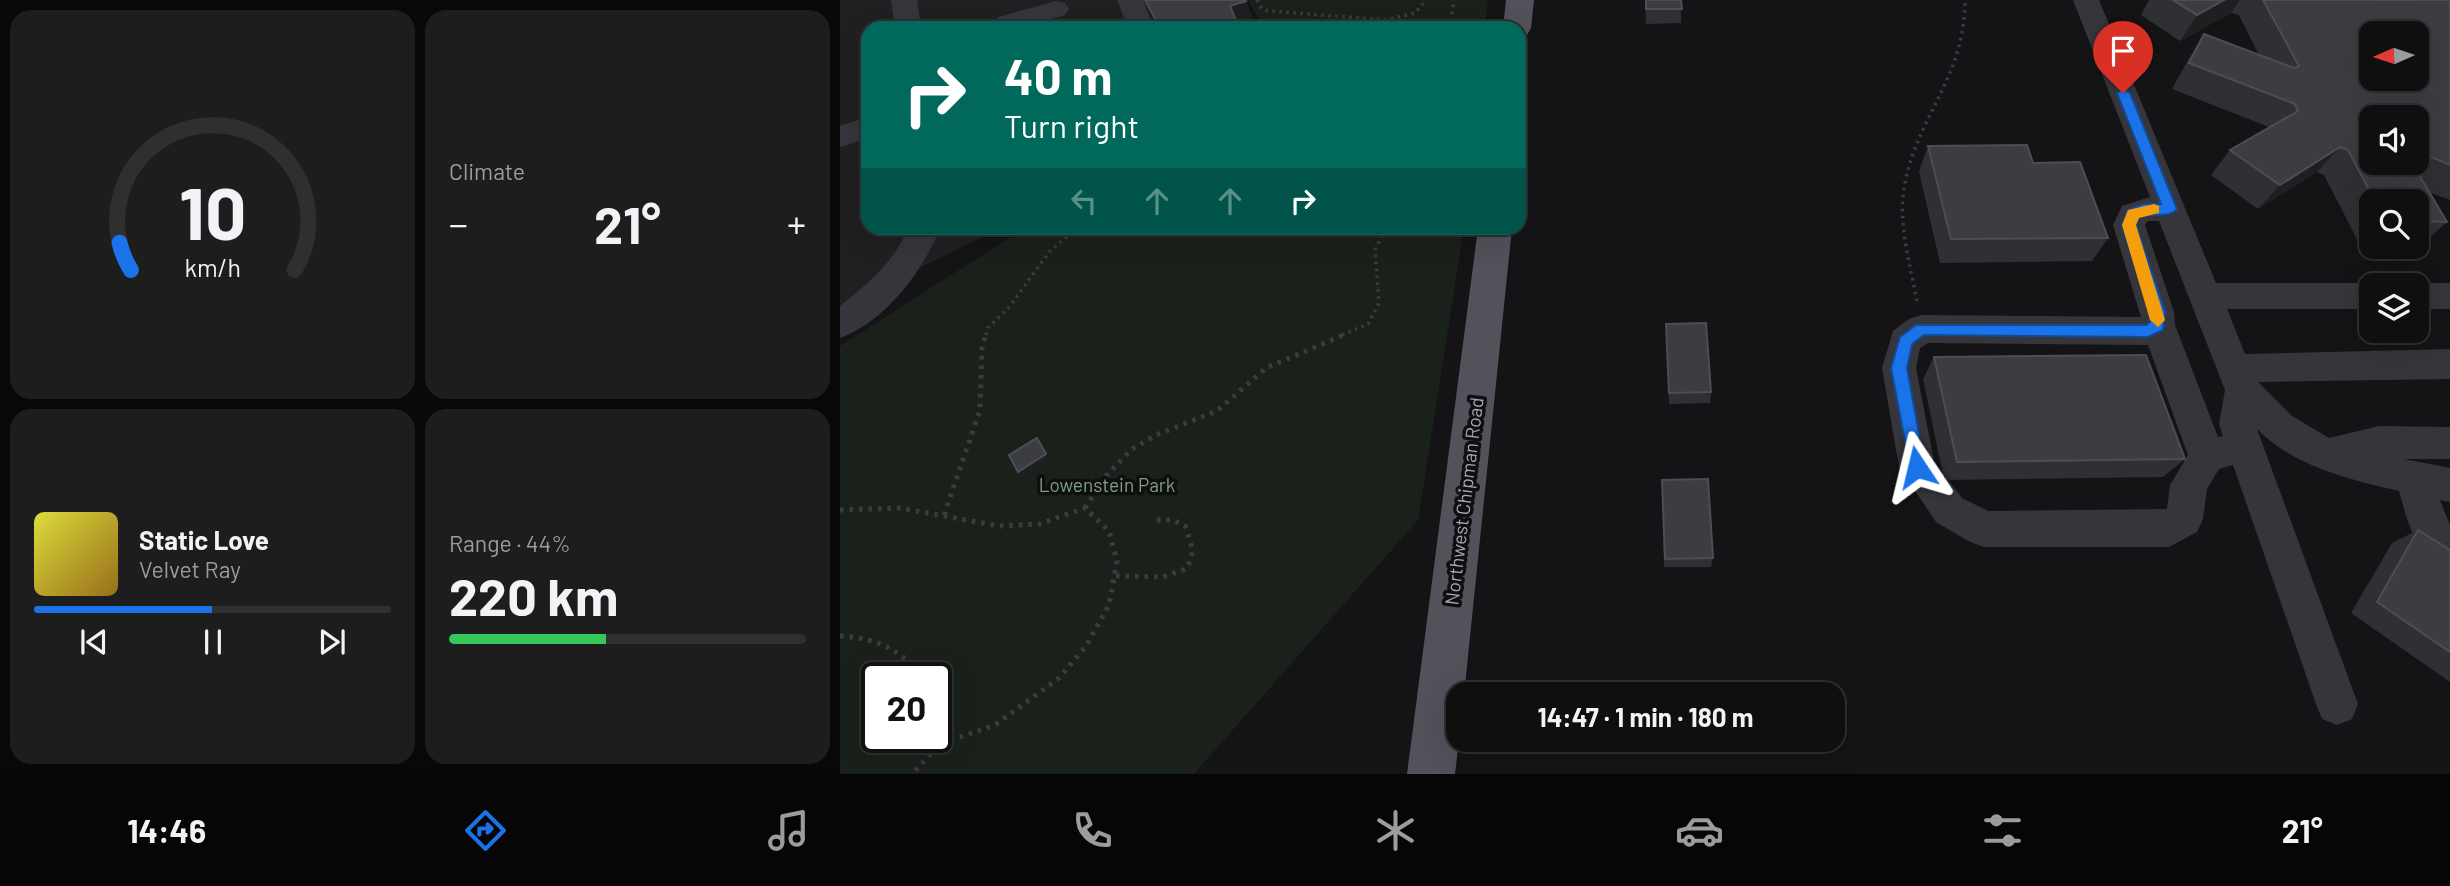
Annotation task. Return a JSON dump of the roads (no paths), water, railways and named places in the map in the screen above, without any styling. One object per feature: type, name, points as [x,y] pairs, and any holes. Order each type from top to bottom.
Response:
[{"type":"main road","points":[[1518,21],[1520,0]]},
{"type":"main road","name":"Northwest Chipman Road","points":[[1432,774],[1494,235]]},
{"type":"street","points":[[904,0],[907,21]]},
{"type":"street","points":[[1130,0],[1138,21]]},
{"type":"street","points":[[2086,0],[2239,379],[2286,432],[2329,454],[2379,470],[2432,481],[2429,528],[2450,555]]},
{"type":"street","points":[[1005,17],[1065,13]]},
{"type":"street","points":[[840,137],[861,130]]},
{"type":"street","points":[[2170,209],[2144,209],[2133,214],[2129,225],[2157,312],[2158,325],[2207,457]]},
{"type":"street","points":[[840,324],[863,309],[919,246],[922,235]]},
{"type":"street","points":[[2205,296],[2359,296]]},
{"type":"street","points":[[2429,296],[2450,296]]},
{"type":"street","points":[[2158,325],[2148,331],[1921,329],[1905,341],[1899,368],[1917,467],[1949,510],[1983,529],[2169,529],[2184,519],[2189,485],[2207,457],[2245,445]]},
{"type":"street","points":[[2239,379],[2283,366],[2450,364]]},
{"type":"street","points":[[2239,379],[2237,424],[2337,704]]},
{"type":"street","points":[[2329,454],[2379,442],[2450,443]]},
{"type":"park label","name":"Lowenstein Park","points":[[1107,485]]}]
